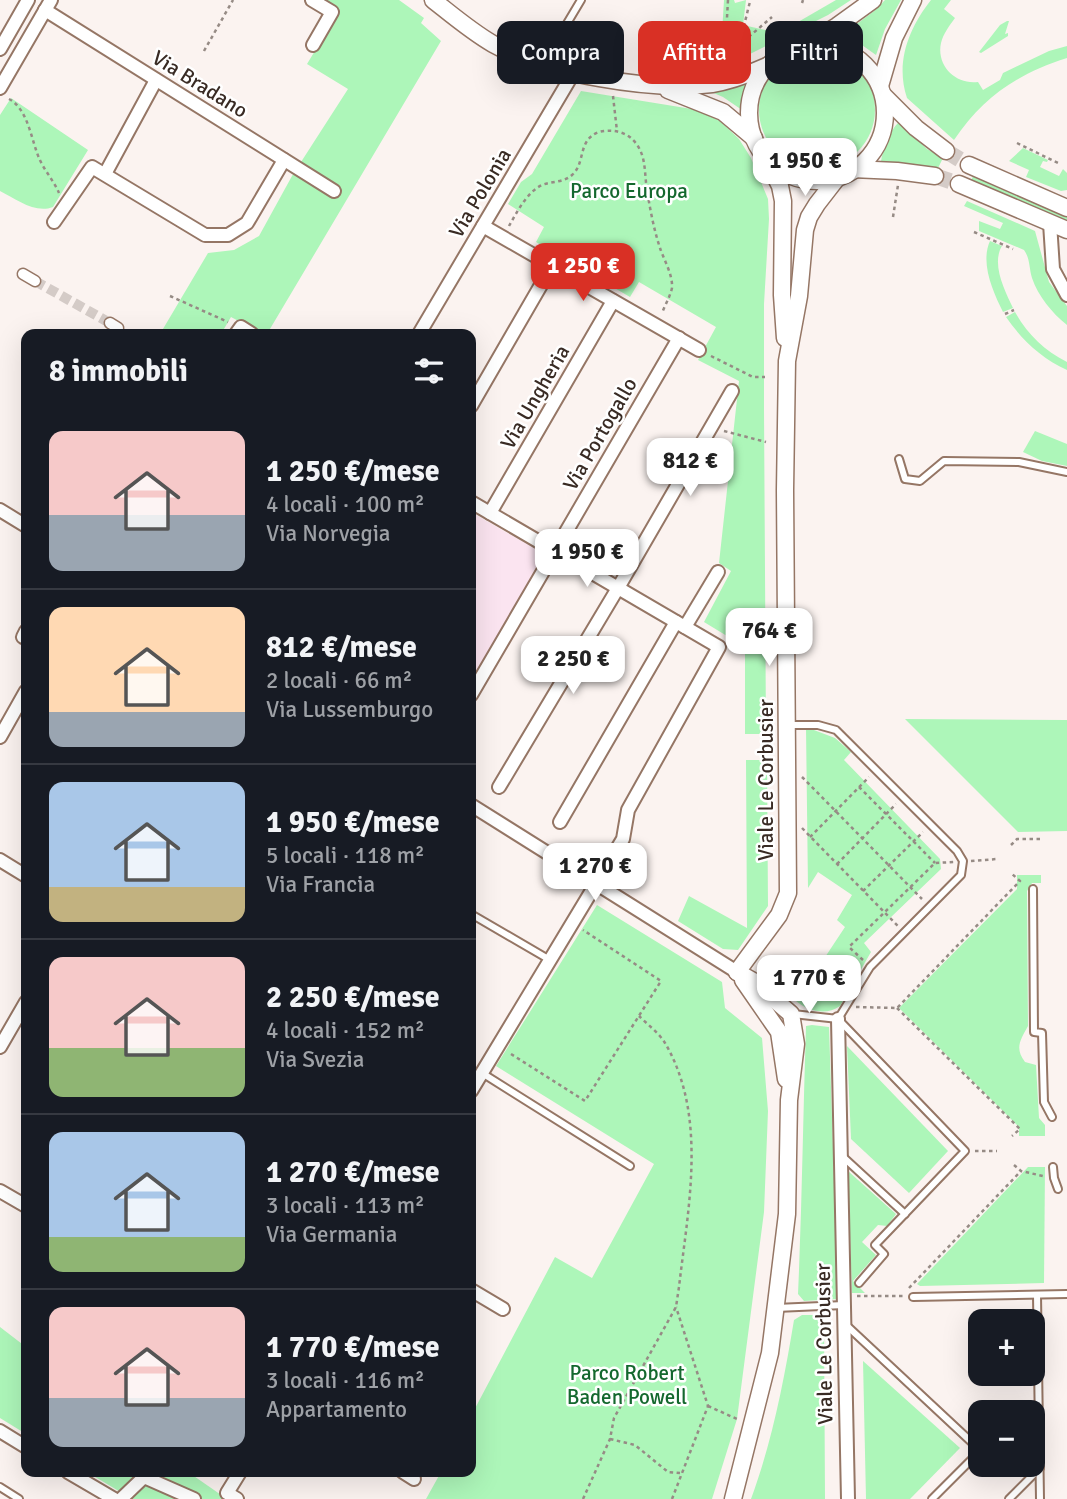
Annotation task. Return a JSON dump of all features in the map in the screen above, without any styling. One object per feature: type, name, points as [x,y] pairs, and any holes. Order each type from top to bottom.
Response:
[{"type":"street","points":[[0,49],[28,0]]},
{"type":"street","points":[[312,0],[332,12],[313,45]]},
{"type":"street","points":[[433,0],[497,46]]},
{"type":"street","points":[[844,21],[873,0]]},
{"type":"street","points":[[765,69],[752,92],[749,115],[754,138],[766,158],[783,172],[804,180],[826,180],[863,164],[879,140],[886,113],[882,91],[894,38],[913,0]]},
{"type":"street","points":[[3,93],[48,5]]},
{"type":"street","name":"Via Bradano","points":[[48,5],[156,79],[334,191]]},
{"type":"street","points":[[863,64],[882,91],[916,128],[946,151]]},
{"type":"street","points":[[624,80],[656,85],[713,84],[741,78],[765,67]]},
{"type":"street","points":[[105,174],[156,79]]},
{"type":"street","name":"Via Polonia","points":[[422,329],[567,84]]},
{"type":"street","points":[[656,85],[723,113],[754,138]]},
{"type":"street","name":"Viale Le Corbusier","points":[[766,158],[780,186],[783,201],[782,295],[788,361],[785,490],[787,902],[737,972],[779,1032],[789,1100]]},
{"type":"street","points":[[54,222],[92,167],[205,235],[228,235],[247,223],[284,160]]},
{"type":"street","points":[[970,165],[1065,205]]},
{"type":"street","points":[[846,171],[897,171],[935,176]]},
{"type":"street","name":"Viale Le Corbusier","points":[[788,361],[799,296],[805,230],[817,204],[846,171]]},
{"type":"street","points":[[959,184],[1067,230]]},
{"type":"street","points":[[1050,223],[1053,269],[1067,295]]},
{"type":"street","points":[[483,226],[699,350]]},
{"type":"street","points":[[476,397],[552,266]]},
{"type":"street","points":[[23,274],[35,281]]},
{"type":"street","name":"Via Ungheria","points":[[490,513],[613,301]]},
{"type":"street","name":"Via Portogallo","points":[[476,686],[679,338]]},
{"type":"street","points":[[499,787],[732,391]]},
{"type":"street","points":[[476,505],[719,647],[628,810],[623,839],[476,1083]]},
{"type":"street","points":[[0,510],[21,523]]},
{"type":"street","points":[[560,821],[680,624],[718,572]]},
{"type":"street","points":[[0,737],[21,700]]},
{"type":"street","points":[[476,808],[754,981],[791,1014]]},
{"type":"street","points":[[0,860],[21,873]]},
{"type":"street","points":[[0,1047],[21,1011]]},
{"type":"street","name":"Viale Le Corbusier","points":[[733,1497],[770,1353],[788,1214],[789,1100],[796,1044],[791,1014]]},
{"type":"street","name":"Viale Le Corbusier","points":[[838,1019],[848,1499]]},
{"type":"street","points":[[0,1191],[21,1203]]},
{"type":"street","points":[[476,1293],[503,1309]]},
{"type":"street","points":[[0,1431],[21,1444]]},
{"type":"street","points":[[77,1477],[114,1499]]},
{"type":"street","points":[[121,1499],[144,1477],[194,1499]]},
{"type":"street","points":[[229,1497],[238,1477]]},
{"type":"lane","points":[[569,21],[581,0]]},
{"type":"lane","points":[[899,459],[905,479],[920,481],[944,461],[1019,462],[1067,472]]},
{"type":"lane","points":[[787,725],[818,725],[836,730],[931,824],[963,861],[961,875],[870,967],[838,1019]]},
{"type":"lane","points":[[1033,889],[1034,1032],[1042,1033],[1044,1102],[1052,1117]]},
{"type":"lane","points":[[476,917],[550,960]]},
{"type":"lane","points":[[791,1014],[838,1019],[965,1151],[875,1245],[884,1254],[859,1283]]},
{"type":"lane","points":[[482,1073],[630,1166]]},
{"type":"lane","points":[[841,1155],[905,1214]]},
{"type":"lane","points":[[1053,1167],[1058,1189]]},
{"type":"lane","points":[[913,1297],[1067,1294]]},
{"type":"lane","points":[[1037,1295],[1039,1400]]},
{"type":"lane","points":[[776,1308],[844,1301]]},
{"type":"lane","points":[[844,1324],[968,1440]]},
{"type":"lane","points":[[932,1499],[968,1463]]},
{"type":"lane","points":[[1009,1499],[1031,1477]]},
{"type":"lane","points":[[1040,1477],[1040,1499]]},
{"type":"lane","points":[[0,1487],[19,1499]]},
{"type":"path","points":[[204,51],[233,0]]},
{"type":"path","points":[[727,21],[728,0]]},
{"type":"path","points":[[744,21],[750,2]]},
{"type":"path","points":[[751,35],[772,17]]},
{"type":"path","points":[[3,93],[14,101],[25,117],[40,162],[53,179],[65,206]]},
{"type":"path","points":[[613,93],[617,131]]},
{"type":"path","points":[[503,238],[519,209],[534,190],[541,185],[570,177],[575,172],[588,139],[597,133],[617,131],[633,140],[644,159],[647,190],[659,245],[671,280],[670,294],[657,326]]},
{"type":"path","points":[[1017,143],[1060,164]]},
{"type":"path","points":[[893,217],[898,188]]},
{"type":"path","points":[[974,232],[1013,249]]},
{"type":"path","points":[[170,296],[237,329]]},
{"type":"path","points":[[1005,314],[1014,310]]},
{"type":"path","points":[[699,350],[753,377],[765,377]]},
{"type":"path","points":[[711,427],[766,442]]},
{"type":"path","points":[[719,647],[768,614]]},
{"type":"path","points":[[732,638],[745,646],[768,652]]},
{"type":"path","points":[[787,762],[930,907]]},
{"type":"path","points":[[810,837],[876,770]]},
{"type":"path","points":[[859,787],[935,863]]},
{"type":"path","points":[[836,864],[903,797]]},
{"type":"path","points":[[788,813],[904,933]]},
{"type":"path","points":[[863,891],[931,824]]},
{"type":"path","points":[[1011,845],[1017,839],[1040,839]]},
{"type":"path","points":[[870,967],[849,947],[935,863],[997,859]]},
{"type":"path","points":[[897,1008],[1020,881],[1011,873]]},
{"type":"path","points":[[511,1054],[585,1101],[661,981],[581,929]]},
{"type":"path","points":[[846,1007],[897,1008],[1020,1129],[1012,1136]]},
{"type":"path","points":[[583,1499],[610,1439],[614,1418],[676,1307],[693,1160],[688,1111],[677,1069],[664,1041],[639,1016]]},
{"type":"path","points":[[965,1151],[997,1151]]},
{"type":"path","points":[[1014,1165],[1021,1171],[1054,1178]]},
{"type":"path","points":[[902,1296],[1021,1171]]},
{"type":"path","points":[[844,1301],[913,1297]]},
{"type":"path","points":[[672,1499],[708,1406],[676,1307]]},
{"type":"path","points":[[708,1406],[737,1419]]},
{"type":"path","points":[[610,1439],[635,1445],[668,1472],[682,1474]]},
{"type":"shaded area","points":[[476,515],[544,554],[476,672]]},
{"type":"green space","points":[[322,0],[399,0],[424,18],[421,23],[441,41],[270,329],[254,329],[231,317],[224,329],[163,329],[208,253],[234,250],[259,236],[292,176],[348,89],[307,64],[339,11]]},
{"type":"green space","points":[[724,0],[734,0],[735,3],[746,0],[743,21],[723,21]]},
{"type":"green space","points":[[836,0],[851,0],[816,21],[800,21]]},
{"type":"green space","points":[[885,0],[901,0],[885,29],[876,55],[863,46],[863,21],[861,21]]},
{"type":"green space","points":[[931,0],[951,0],[944,9],[955,18],[941,43],[940,51],[945,66],[955,77],[978,82],[983,90],[1000,80],[1003,73],[1049,51],[1067,46],[1067,58],[1032,72],[989,99],[954,140],[907,98],[904,85],[906,46],[916,22]]},
{"type":"green space","points":[[1007,21],[1005,34],[1008,33],[1008,36],[979,52],[1000,25]]},
{"type":"green space","points":[[751,27],[765,30],[765,46],[751,54]]},
{"type":"green space","points":[[863,75],[874,99],[874,121],[865,142],[849,158],[828,167],[806,167],[785,158],[769,142],[760,121],[760,99],[766,84],[863,84]]},
{"type":"green space","points":[[734,84],[747,84],[742,110],[709,91]]},
{"type":"green space","name":"Parco Europa","points":[[581,91],[698,110],[720,121],[739,139],[751,158],[768,199],[764,304],[766,734],[745,734],[745,647],[704,622],[731,571],[719,563],[739,381],[698,360],[716,327],[639,282],[630,297],[536,242],[544,227],[508,204],[521,182],[532,174]]},
{"type":"green space","points":[[11,98],[88,150],[53,207],[39,209],[0,191],[0,115]]},
{"type":"green space","points":[[899,122],[927,149],[943,158],[938,168],[881,163],[887,141]]},
{"type":"green space","points":[[1023,148],[1048,160],[1043,161],[1040,167],[1059,176],[1063,169],[1067,173],[1067,190],[1061,191],[1026,177],[1029,170],[1009,161]]},
{"type":"green space","points":[[973,176],[1067,217],[1067,222],[971,181]]},
{"type":"green space","points":[[967,201],[1035,231],[1049,282],[1067,306],[1067,325],[1042,298],[1032,278],[1024,250],[979,231],[979,221],[1000,229],[1003,223],[964,206]]},
{"type":"green space","points":[[990,241],[1002,246],[999,269],[1013,308],[1003,312],[987,268]]},
{"type":"green space","points":[[1015,312],[1037,341],[1067,362],[1067,370],[1040,354],[1019,333],[1006,317]]},
{"type":"green space","points":[[1035,431],[1067,444],[1067,466],[1042,461],[1023,452]]},
{"type":"green space","points":[[905,719],[1067,720],[1067,831],[1018,832]]},
{"type":"green space","points":[[806,727],[835,738],[851,752],[844,760],[940,859],[941,869],[864,943],[871,952],[840,1006],[829,1011],[812,1010],[796,1001],[845,927],[837,920],[852,895],[818,872],[808,888]]},
{"type":"green space","points":[[746,760],[767,760],[768,906],[738,950],[723,949],[678,921],[689,896],[747,928]]},
{"type":"green space","points":[[1017,875],[1041,875],[1041,883],[1032,883],[1027,891],[1028,1026],[1019,1048],[1025,1062],[1036,1065],[1039,1118],[1045,1125],[1045,1136],[1019,1136],[1019,1127],[899,1008],[1017,889]]},
{"type":"green space","name":"Parco Robert Baden Powell","points":[[597,905],[722,982],[725,1008],[762,1038],[768,1111],[764,1212],[737,1419],[712,1499],[426,1499],[438,1477],[476,1477],[476,1407],[555,1257],[592,1278],[654,1164],[496,1066]]},
{"type":"green space","points":[[806,1026],[829,1027],[838,1299],[804,1301],[798,1294]]},
{"type":"green space","points":[[847,1046],[948,1151],[909,1193],[851,1139]]},
{"type":"green space","points":[[1028,1167],[1045,1167],[1044,1283],[917,1284]]},
{"type":"green space","points":[[848,1171],[896,1214],[887,1226],[878,1225],[862,1242],[876,1255],[853,1281],[865,1293],[852,1293]]},
{"type":"green space","points":[[802,1315],[824,1315],[825,1499],[751,1499],[777,1411],[794,1320]]},
{"type":"green space","points":[[0,1327],[21,1343],[21,1431],[0,1418]]},
{"type":"green space","points":[[863,1361],[960,1448],[910,1499],[866,1499]]},
{"type":"green space","points":[[95,1477],[195,1477],[227,1499],[132,1499]]},
{"type":"tunnel","points":[[946,151],[969,165]]},
{"type":"tunnel","points":[[935,176],[959,184]]},
{"type":"tunnel","points":[[35,281],[110,323]]}]
